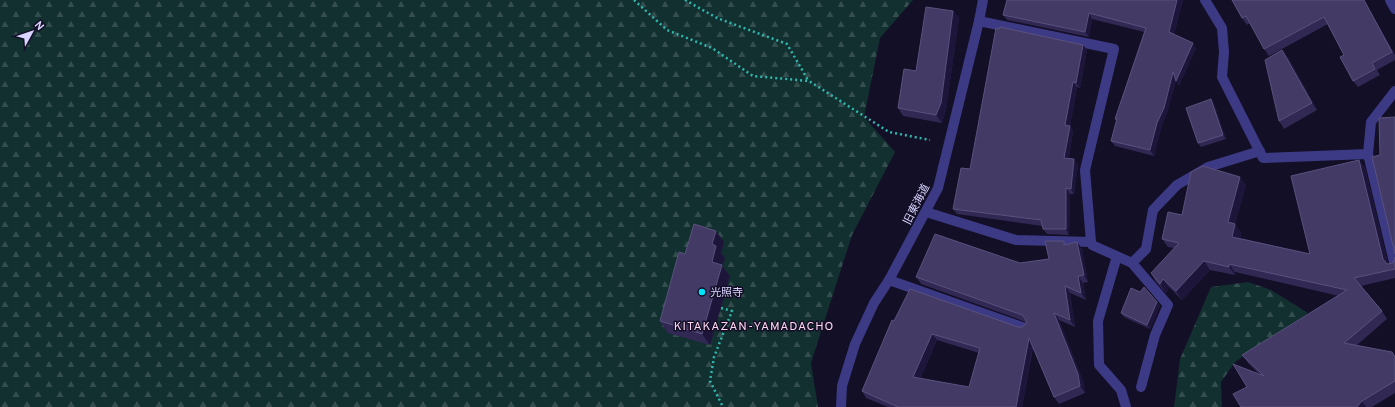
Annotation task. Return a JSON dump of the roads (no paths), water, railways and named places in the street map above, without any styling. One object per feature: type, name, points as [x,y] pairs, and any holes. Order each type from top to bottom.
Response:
[{"type":"street","name":"旧東海道","points":[[841,407],[842,386],[855,344],[874,303],[889,280],[938,188],[983,0]]},
{"type":"street","points":[[1205,0],[1222,28],[1224,52],[1222,78],[1263,158],[1368,154]]},
{"type":"street","points":[[1390,0],[1395,9]]},
{"type":"street","points":[[979,21],[1114,49],[1086,170],[1091,242],[1092,245],[1132,263],[1168,305],[1155,335],[1141,387]]},
{"type":"street","points":[[1395,91],[1371,122],[1368,154],[1395,266]]},
{"type":"street","points":[[1132,263],[1146,249],[1154,210],[1177,185],[1208,167],[1260,150]]},
{"type":"street","points":[[926,212],[1016,240],[1091,242]]},
{"type":"street","points":[[1117,256],[1098,321],[1099,365],[1121,390],[1126,407]]},
{"type":"street","points":[[889,280],[1025,328]]},
{"type":"place","name":"光照寺","points":[[702,292]]},
{"type":"district","name":"KITAKAZAN-YAMADACHO","points":[[754,326]]}]
